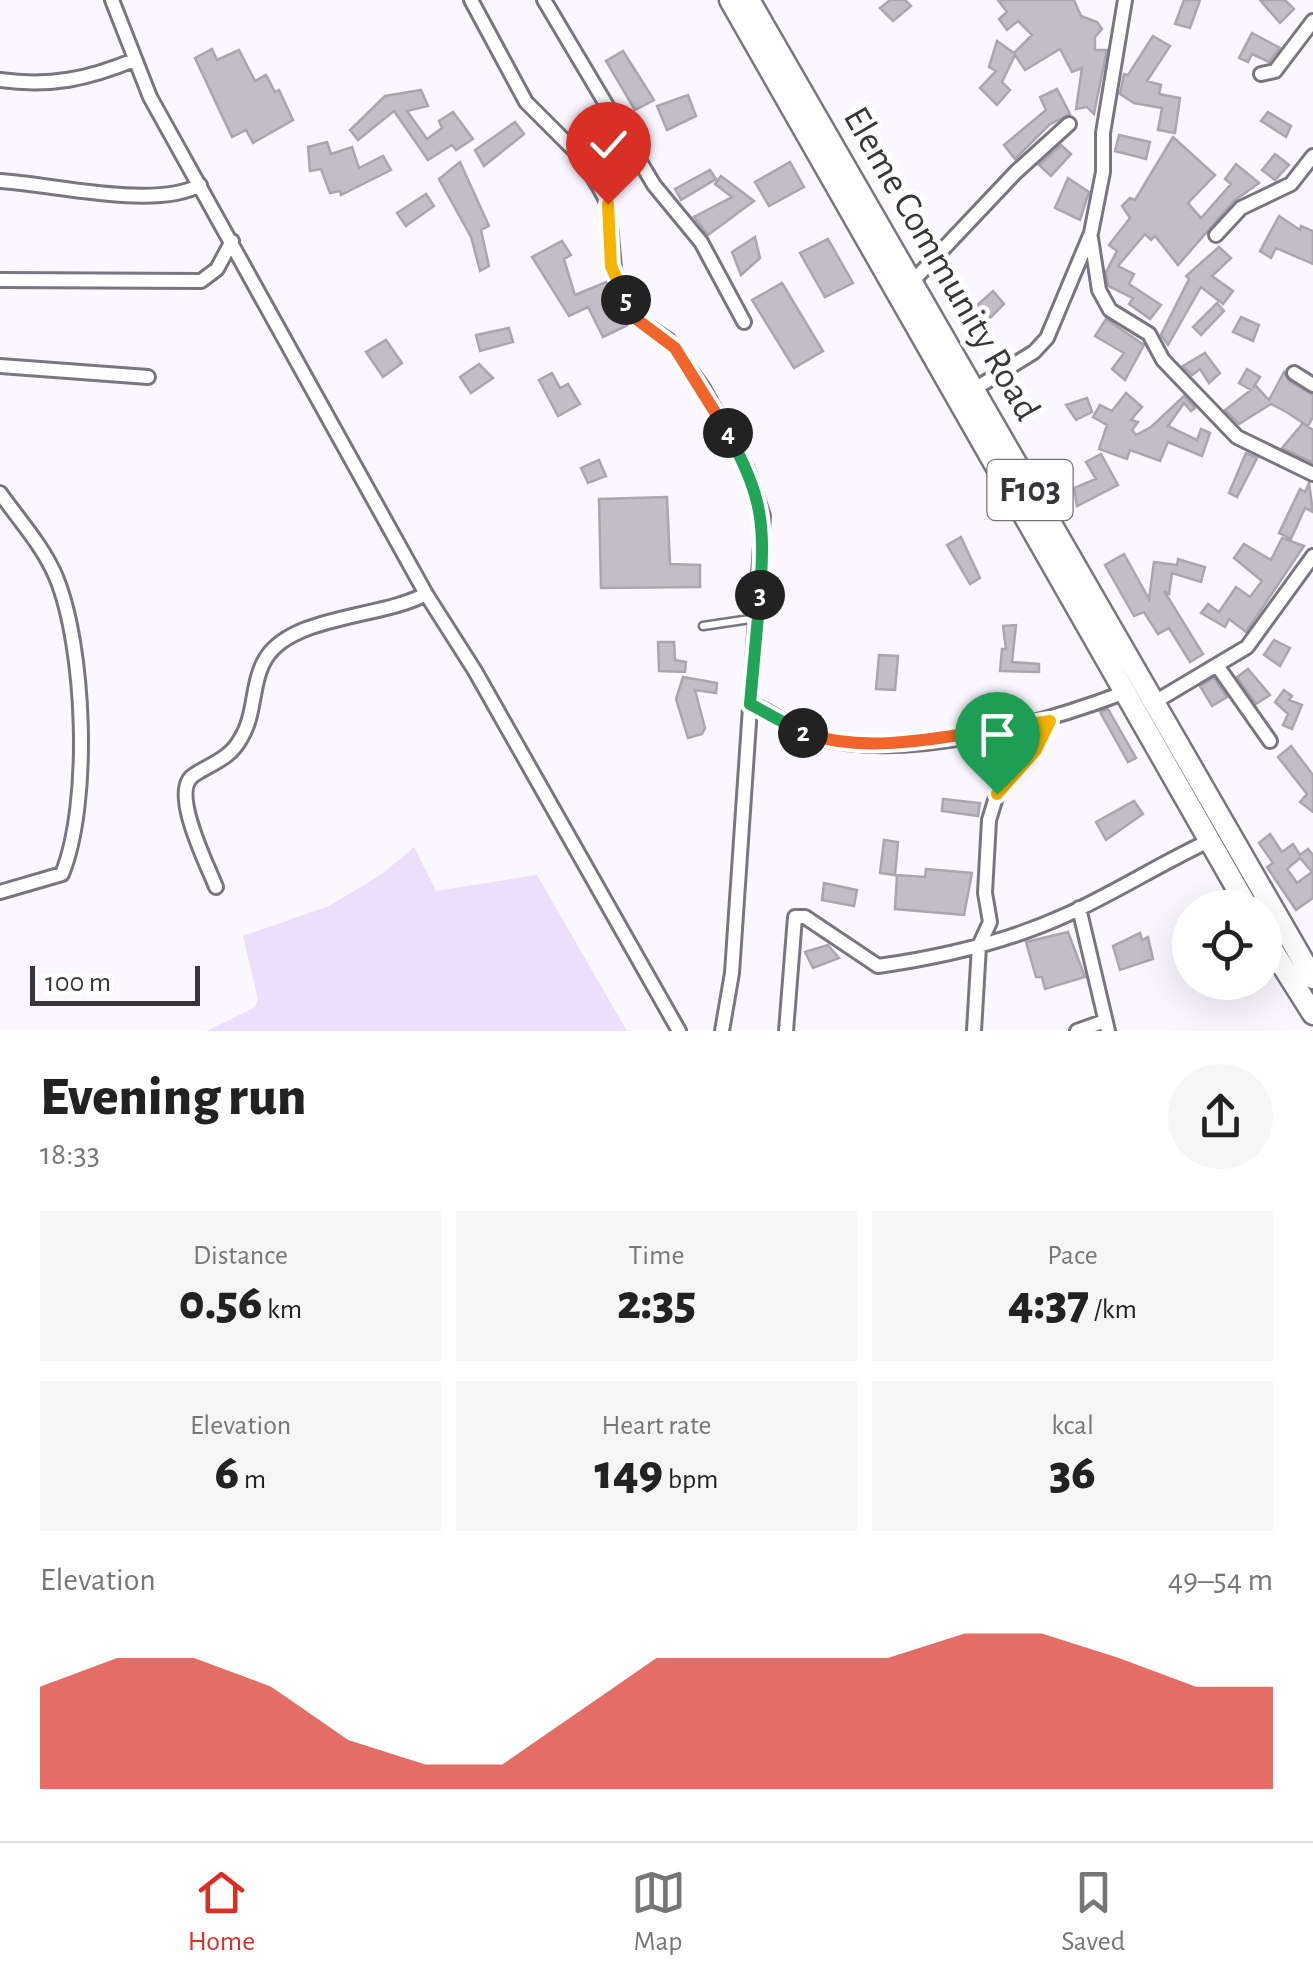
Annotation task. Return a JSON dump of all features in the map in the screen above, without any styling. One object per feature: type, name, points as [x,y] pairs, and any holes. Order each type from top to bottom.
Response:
[{"type":"main road","name":"Eleme Community Road","points":[[730,0],[1238,890]]},
{"type":"main road","name":"Eleme Community Road","points":[[749,0],[1312,974]]},
{"type":"main road","points":[[1282,965],[1313,1014]]},
{"type":"street","points":[[112,0],[150,96],[426,594],[475,671],[679,1031]]},
{"type":"street","points":[[471,0],[526,102],[581,157],[608,204],[611,266],[635,318],[675,348],[703,388],[747,469],[763,516],[732,973],[722,1031]]},
{"type":"street","points":[[544,0],[654,185],[701,242],[744,322]]},
{"type":"street","points":[[972,390],[1034,352],[1047,338],[1091,233],[1104,172],[1103,134],[1125,0]]},
{"type":"street","points":[[1261,74],[1274,71],[1313,21]]},
{"type":"street","points":[[0,80],[62,84],[89,79],[134,60]]},
{"type":"street","points":[[911,282],[1016,172],[1069,124]]},
{"type":"street","points":[[1216,235],[1241,208],[1291,184],[1313,156]]},
{"type":"street","points":[[0,180],[150,196],[176,196],[200,185]]},
{"type":"street","points":[[1091,233],[1099,290],[1110,310],[1149,334],[1163,360],[1237,437],[1313,474]]},
{"type":"street","points":[[0,280],[200,280],[218,270],[232,241]]},
{"type":"street","points":[[0,366],[148,376]]},
{"type":"street","points":[[1294,373],[1313,385]]},
{"type":"street","points":[[0,493],[44,554],[63,597],[78,690],[80,740],[77,794],[62,874],[0,892]]},
{"type":"street","points":[[1153,703],[1247,647],[1313,556]]},
{"type":"street","points":[[216,888],[185,804],[184,787],[188,778],[231,752],[242,738],[266,658],[277,645],[321,624],[392,610],[426,594]]},
{"type":"street","points":[[1218,667],[1270,741]]},
{"type":"street","points":[[750,704],[796,731],[838,742],[926,740],[1050,721],[1123,693]]},
{"type":"street","points":[[974,1031],[979,946],[990,922],[985,893],[988,820],[997,794],[1036,750],[1050,721]]},
{"type":"street","points":[[786,1031],[795,917],[805,917],[878,966],[979,946],[1079,908],[1211,840]]},
{"type":"street","points":[[1077,1031],[1106,1026],[1079,908]]},
{"type":"lane","points":[[704,626],[759,618]]},
{"type":"shaded area","points":[[414,847],[436,891],[537,875],[627,1031],[207,1031],[255,1007],[258,999],[243,936],[329,906],[382,874]]},
{"type":"building","points":[[890,0],[905,0],[911,6],[893,21],[880,8]]},
{"type":"building","points":[[998,0],[1074,0],[1081,16],[1097,22],[1102,29],[1095,37],[1095,50],[1107,50],[1094,114],[1087,107],[1076,109],[1082,68],[1072,72],[1060,49],[1025,70],[1015,55],[1002,82],[1010,90],[997,105],[980,88],[996,71],[989,67],[997,41],[1014,53],[1032,35],[1018,21],[1007,30],[999,19],[1007,12]]},
{"type":"building","points":[[1184,0],[1200,0],[1190,28],[1175,24]]},
{"type":"building","points":[[1260,0],[1285,0],[1294,9],[1280,23]]},
{"type":"building","points":[[1252,33],[1280,48],[1269,62],[1252,54],[1248,62],[1239,58]]},
{"type":"building","points":[[1153,36],[1170,46],[1147,81],[1161,85],[1159,94],[1180,98],[1175,133],[1158,130],[1162,108],[1134,103],[1120,94],[1124,74],[1128,75]]},
{"type":"building","points":[[212,49],[217,60],[239,50],[255,81],[266,75],[275,92],[279,90],[293,120],[253,143],[246,130],[232,137],[195,58]]},
{"type":"building","points":[[623,51],[654,100],[635,110],[606,61]]},
{"type":"building","points":[[1057,89],[1070,114],[1049,125],[1015,159],[1004,145],[1046,110],[1040,97]]},
{"type":"building","points":[[421,90],[428,106],[407,111],[427,139],[442,128],[439,121],[453,112],[473,139],[456,150],[452,145],[428,160],[394,111],[358,140],[350,130],[385,96]]},
{"type":"building","points":[[688,95],[696,116],[667,130],[657,106]]},
{"type":"building","points":[[1268,112],[1291,126],[1286,137],[1261,121]]},
{"type":"building","points":[[515,122],[524,134],[484,166],[475,150]]},
{"type":"building","points":[[1119,135],[1150,142],[1146,159],[1115,151]]},
{"type":"building","points":[[1173,137],[1215,175],[1188,203],[1201,218],[1231,184],[1225,179],[1236,164],[1259,183],[1234,201],[1178,265],[1155,236],[1151,240],[1145,234],[1118,266],[1134,274],[1129,284],[1161,305],[1150,319],[1129,304],[1133,298],[1108,286],[1106,272],[1117,251],[1109,245],[1130,218],[1122,206],[1130,198],[1135,200]]},
{"type":"building","points":[[327,142],[331,154],[352,147],[359,168],[383,156],[391,170],[341,195],[340,191],[330,193],[321,169],[310,171],[308,147]]},
{"type":"building","points":[[1061,145],[1071,154],[1051,176],[1039,165]]},
{"type":"building","points":[[1275,154],[1289,165],[1275,180],[1262,170]]},
{"type":"building","points":[[460,162],[489,226],[481,230],[489,266],[480,271],[471,237],[439,179]]},
{"type":"building","points":[[790,162],[804,187],[769,206],[755,182]]},
{"type":"building","points":[[710,170],[716,179],[681,200],[675,189]]},
{"type":"building","points":[[721,176],[754,201],[708,235],[694,217],[732,197],[715,184]]},
{"type":"building","points":[[1068,178],[1089,192],[1080,220],[1055,208]]},
{"type":"building","points":[[426,194],[434,206],[406,226],[397,213]]},
{"type":"building","points":[[1279,216],[1300,230],[1301,226],[1313,231],[1313,264],[1276,248],[1271,258],[1260,251]]},
{"type":"building","points":[[755,237],[760,258],[741,275],[732,252]]},
{"type":"building","points":[[828,239],[853,283],[825,297],[800,253]]},
{"type":"building","points":[[562,241],[571,255],[564,259],[575,295],[606,282],[628,325],[603,337],[588,307],[569,316],[532,257]]},
{"type":"building","points":[[1219,247],[1231,258],[1212,276],[1233,291],[1223,304],[1201,287],[1168,345],[1161,335],[1189,279],[1186,276]]},
{"type":"building","points":[[782,283],[823,351],[794,368],[752,300]]},
{"type":"building","points":[[993,291],[1004,304],[987,321],[974,308]]},
{"type":"building","points":[[1217,303],[1224,311],[1201,335],[1193,327]]},
{"type":"building","points":[[1241,317],[1259,325],[1253,341],[1233,332]]},
{"type":"building","points":[[1106,319],[1144,345],[1125,380],[1112,369],[1124,353],[1095,336]]},
{"type":"building","points":[[509,328],[513,342],[480,351],[476,335]]},
{"type":"building","points":[[386,340],[402,363],[383,377],[366,352]]},
{"type":"building","points":[[1205,353],[1220,373],[1209,383],[1200,369],[1192,375],[1183,366]]},
{"type":"building","points":[[479,364],[493,378],[471,393],[460,377]]},
{"type":"building","points":[[1247,369],[1260,377],[1253,388],[1256,386],[1269,400],[1284,372],[1289,381],[1313,395],[1313,417],[1308,426],[1304,424],[1313,430],[1313,463],[1282,448],[1303,423],[1288,413],[1271,404],[1239,424],[1225,410],[1251,390],[1239,383]]},
{"type":"building","points":[[552,373],[560,388],[568,384],[580,404],[558,416],[539,380]]},
{"type":"building","points":[[1126,393],[1142,407],[1131,420],[1138,422],[1132,430],[1136,435],[1151,427],[1184,396],[1195,408],[1191,411],[1184,403],[1168,426],[1197,440],[1201,429],[1210,433],[1202,456],[1168,442],[1160,461],[1130,450],[1127,459],[1099,449],[1107,425],[1093,417],[1100,405],[1112,411]]},
{"type":"building","points":[[1087,398],[1092,412],[1076,420],[1066,405]]},
{"type":"building","points":[[1246,453],[1257,458],[1237,497],[1229,493]]},
{"type":"building","points":[[1101,454],[1118,485],[1077,506],[1074,488],[1096,479],[1086,462]]},
{"type":"building","points":[[599,460],[606,476],[588,483],[581,468]]},
{"type":"building","points":[[1309,483],[1313,512],[1305,508],[1291,539],[1279,533],[1300,489],[1305,492]]},
{"type":"building","points":[[667,497],[670,564],[700,565],[700,587],[601,588],[599,499]]},
{"type":"building","points":[[961,537],[980,578],[970,584],[947,545]]},
{"type":"building","points":[[1282,538],[1304,546],[1246,632],[1229,619],[1225,627],[1201,613],[1208,604],[1219,612],[1236,587],[1250,597],[1262,581],[1234,558],[1244,544],[1271,560]]},
{"type":"building","points":[[1124,554],[1149,599],[1154,562],[1177,565],[1178,559],[1205,567],[1201,582],[1172,573],[1169,594],[1164,591],[1203,654],[1190,662],[1169,628],[1158,634],[1144,612],[1134,616],[1105,565]]},
{"type":"building","points":[[1016,625],[1012,662],[1039,664],[1039,672],[1000,671],[1002,649],[1006,649],[1003,626]]},
{"type":"building","points":[[1274,640],[1290,648],[1280,666],[1264,655]]},
{"type":"building","points":[[658,642],[674,642],[675,660],[686,662],[685,672],[659,671]]},
{"type":"building","points":[[879,655],[898,656],[895,690],[876,689]]},
{"type":"building","points":[[1248,669],[1270,695],[1256,704],[1237,677]]},
{"type":"building","points":[[683,677],[717,683],[716,693],[695,690],[705,728],[702,734],[688,738],[676,699]]},
{"type":"building","points":[[1214,678],[1227,697],[1212,706],[1200,686]]},
{"type":"building","points":[[1284,690],[1292,696],[1289,700],[1302,705],[1292,729],[1283,725],[1288,714],[1275,702]]},
{"type":"building","points":[[1108,709],[1136,758],[1128,762],[1100,712]]},
{"type":"building","points":[[1291,746],[1313,775],[1313,812],[1300,802],[1307,794],[1278,757]]},
{"type":"building","points":[[943,799],[980,803],[978,816],[942,811]]},
{"type":"building","points":[[1134,801],[1143,814],[1106,840],[1096,822]]},
{"type":"building","points":[[1270,834],[1282,852],[1293,844],[1300,855],[1308,849],[1313,855],[1313,898],[1296,910],[1267,867],[1273,863],[1259,843]],"holes":[[[1300,858],[1312,872],[1297,883],[1287,869]]]},
{"type":"building","points":[[884,840],[898,842],[895,875],[880,873]]},
{"type":"building","points":[[926,869],[972,873],[964,915],[895,909],[897,875],[925,877]]},
{"type":"building","points":[[824,883],[857,890],[854,906],[822,900]]},
{"type":"building","points":[[1068,932],[1085,977],[1045,989],[1042,977],[1036,977],[1026,942]]},
{"type":"building","points":[[1140,933],[1142,940],[1148,937],[1153,959],[1120,970],[1113,946]]},
{"type":"building","points":[[828,945],[839,958],[813,968],[805,952]]},
{"type":"route","points":[[608,204],[611,266],[635,318],[668,340],[703,388],[747,469],[758,498],[763,516],[763,544],[750,704],[796,731],[838,742],[926,740],[1050,721],[1036,750],[997,794]]}]
